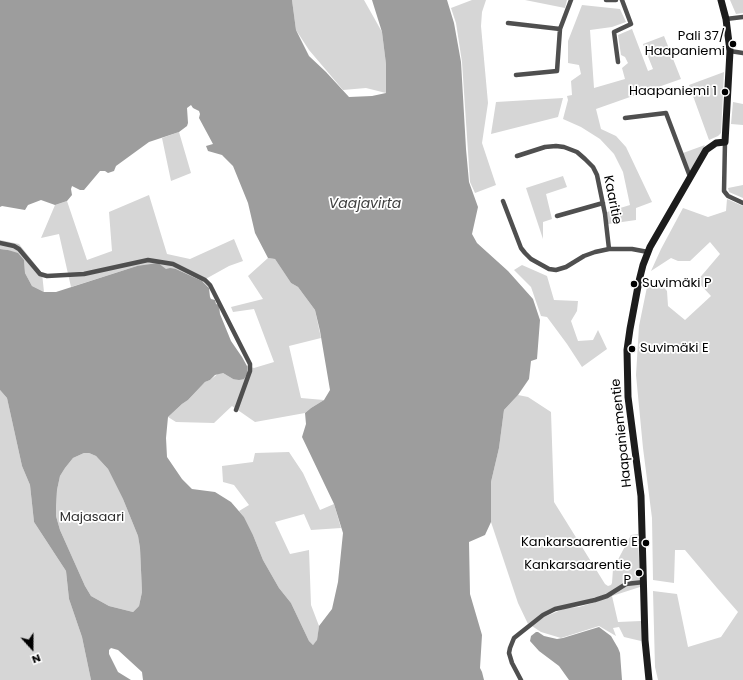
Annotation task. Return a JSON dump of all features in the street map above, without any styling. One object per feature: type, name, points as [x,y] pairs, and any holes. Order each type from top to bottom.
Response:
[{"type":"street","points":[[516,76],[557,71],[560,29],[571,0]]},
{"type":"street","points":[[606,0],[616,0]]},
{"type":"street","points":[[618,62],[614,32],[631,24],[622,0]]},
{"type":"street","points":[[721,0],[726,19],[730,51],[724,191],[728,196],[743,203]]},
{"type":"street","points":[[726,19],[743,17]]},
{"type":"street","points":[[508,23],[560,29]]},
{"type":"street","points":[[730,51],[743,53]]},
{"type":"street","points":[[625,118],[666,113],[691,176]]},
{"type":"street","name":"Haapaniementie","points":[[649,680],[645,648],[641,496],[633,441],[627,375],[630,329],[643,265],[648,252],[708,147],[716,143],[725,142]]},
{"type":"street","name":"Kaaritie","points":[[517,156],[545,147],[556,146],[564,147],[577,152],[585,158],[593,167],[597,175],[603,203],[609,249]]},
{"type":"street","points":[[503,201],[521,248],[531,259],[545,267],[556,270],[566,267],[584,256],[609,249],[632,249],[648,252]]},
{"type":"street","points":[[557,216],[603,203]]},
{"type":"street","points":[[0,243],[14,246],[19,249],[40,274],[47,276],[84,274],[148,260],[173,264],[205,280],[210,285],[250,364],[250,372],[236,410]]},
{"type":"street","points":[[521,680],[512,663],[509,653],[514,638],[519,634],[543,615],[555,609],[607,596],[626,584],[644,582]]},
{"type":"green space","points":[[292,0],[364,0],[382,32],[386,64],[386,93],[366,88],[343,90],[309,50],[296,30]]},
{"type":"green space","points":[[472,0],[486,0],[482,12],[481,26],[488,103],[482,143],[496,185],[475,193],[470,182],[462,62],[456,23],[451,8]]},
{"type":"green space","points":[[525,0],[567,0],[565,8]]},
{"type":"green space","points":[[730,0],[743,0],[743,13],[736,14]]},
{"type":"green space","points":[[582,5],[620,9],[626,22],[612,27],[590,30],[594,88],[625,79],[622,68],[628,63],[625,57],[621,55],[618,35],[632,29],[648,71],[653,69],[643,44],[664,36],[681,79],[596,109],[601,129],[616,136],[626,147],[652,202],[636,208],[636,220],[608,224],[607,212],[630,205],[623,172],[614,154],[600,139],[581,127],[563,119],[568,100],[567,96],[572,95],[571,81],[581,74],[579,65],[568,63],[568,41]]},
{"type":"green space","points":[[724,72],[721,133],[709,140],[689,85]]},
{"type":"green space","points":[[563,98],[558,117],[491,134],[496,102]]},
{"type":"green space","points":[[733,102],[743,104],[743,125],[731,124]]},
{"type":"green space","points":[[179,132],[191,173],[171,181],[162,138]]},
{"type":"green space","points":[[705,145],[690,171],[683,153]]},
{"type":"green space","points":[[563,176],[567,187],[546,194],[552,219],[543,222],[543,239],[526,188]]},
{"type":"green space","points":[[743,185],[743,198],[729,192],[728,188]]},
{"type":"green space","points":[[149,195],[167,254],[190,259],[234,239],[243,261],[229,266],[202,281],[176,269],[137,266],[71,287],[59,234],[41,238],[55,205],[67,201],[87,260],[112,251],[109,212]]},
{"type":"green space","points":[[727,199],[743,206],[743,680],[658,680],[655,667],[653,591],[677,594],[688,647],[721,637],[738,612],[685,550],[675,550],[674,583],[653,580],[652,518],[636,375],[639,326],[647,287],[659,282],[667,291],[668,306],[685,320],[711,296],[697,281],[720,254],[710,242],[690,261],[678,261],[671,258],[651,271],[661,249],[683,208],[708,217],[726,211]]},
{"type":"green space","points":[[0,240],[19,244],[42,273],[44,292],[32,286],[25,273],[24,260],[8,250],[0,249]]},
{"type":"green space","points":[[268,258],[275,259],[291,283],[298,287],[315,310],[321,338],[289,346],[301,398],[324,400],[305,413],[255,422],[232,406],[214,423],[176,422],[168,417],[188,400],[205,382],[219,373],[223,373],[233,379],[247,374],[247,366],[254,368],[274,362],[254,309],[233,312],[231,307],[263,299],[248,276]]},
{"type":"green space","points":[[522,265],[547,276],[554,300],[578,301],[577,311],[571,321],[578,341],[593,340],[598,330],[607,349],[582,367],[547,317],[541,316],[531,287],[514,270]]},
{"type":"green space","points":[[0,390],[7,398],[22,466],[30,485],[34,522],[66,571],[69,599],[82,637],[91,680],[0,680]]},
{"type":"green space","points":[[518,395],[528,397],[551,412],[554,502],[605,584],[608,586],[612,583],[613,569],[631,535],[638,534],[640,587],[612,596],[618,622],[641,621],[641,641],[624,637],[619,627],[613,628],[616,636],[599,626],[561,638],[541,632],[532,626],[544,617],[566,608],[579,607],[599,601],[607,594],[542,614],[528,624],[518,603],[491,522],[491,482],[499,448],[504,410]]},
{"type":"green space","points":[[289,452],[303,473],[320,510],[334,504],[341,528],[311,530],[304,514],[275,522],[290,554],[309,550],[311,605],[319,626],[317,641],[313,645],[309,641],[291,603],[279,588],[263,560],[253,535],[244,517],[239,511],[249,505],[234,485],[223,482],[222,466],[253,462],[255,453]]},
{"type":"green space","name":"Majasaari","points":[[84,453],[89,453],[96,456],[108,469],[123,499],[138,536],[142,592],[139,606],[133,612],[109,606],[91,596],[60,530],[56,516],[56,507],[60,476],[73,458]]},
{"type":"water","name":"Vaajavirta","points":[[0,0],[292,0],[296,30],[309,56],[349,97],[372,96],[386,93],[386,64],[382,32],[372,0],[447,0],[454,23],[461,62],[469,182],[478,207],[472,234],[477,243],[508,271],[533,299],[540,320],[537,359],[531,361],[529,379],[518,395],[504,410],[499,448],[491,482],[491,522],[485,535],[469,542],[470,594],[482,635],[480,668],[484,680],[143,680],[142,672],[118,650],[111,648],[109,650],[109,654],[118,672],[131,680],[91,680],[82,637],[69,599],[66,571],[34,522],[30,485],[22,466],[7,398],[0,390],[0,249],[18,253],[24,260],[25,273],[32,286],[44,292],[56,292],[137,266],[158,263],[166,269],[176,269],[202,281],[209,288],[211,299],[215,300],[216,304],[219,305],[220,314],[231,341],[247,366],[247,374],[244,379],[239,380],[233,379],[223,373],[215,375],[210,380],[205,382],[188,400],[168,417],[166,438],[167,457],[182,479],[192,489],[215,492],[231,502],[244,517],[263,560],[279,588],[291,603],[309,641],[313,645],[317,640],[319,626],[332,609],[338,582],[343,533],[334,504],[302,437],[306,424],[305,413],[324,400],[330,390],[320,331],[315,310],[298,287],[291,283],[275,259],[268,258],[255,233],[248,203],[233,166],[222,155],[208,151],[206,146],[213,144],[199,118],[199,111],[191,105],[187,108],[187,126],[179,132],[149,142],[116,166],[114,171],[108,173],[105,171],[100,171],[84,190],[80,190],[72,186],[72,195],[67,201],[55,205],[41,200],[28,205],[25,210],[2,206],[0,207]],"holes":[[[84,453],[89,453],[96,456],[108,469],[123,499],[138,536],[142,592],[139,606],[133,612],[109,606],[91,596],[60,530],[56,516],[57,490],[60,476],[73,458]]]},
{"type":"water","points":[[599,627],[611,636],[618,648],[620,653],[622,680],[569,680],[559,666],[539,651],[530,641],[531,636],[536,632],[544,636],[557,639]]},
{"type":"place","name":"Pali 37/ Haapaniemi","points":[[733,44]]},
{"type":"place","name":"Haapaniemi 1","points":[[725,92]]},
{"type":"place","name":"Suvimäki P","points":[[634,284]]},
{"type":"place","name":"Suvimäki E","points":[[632,349]]},
{"type":"place","name":"Kankarsaarentie E","points":[[646,543]]},
{"type":"place","name":"Kankarsaarentie P","points":[[639,573]]}]
